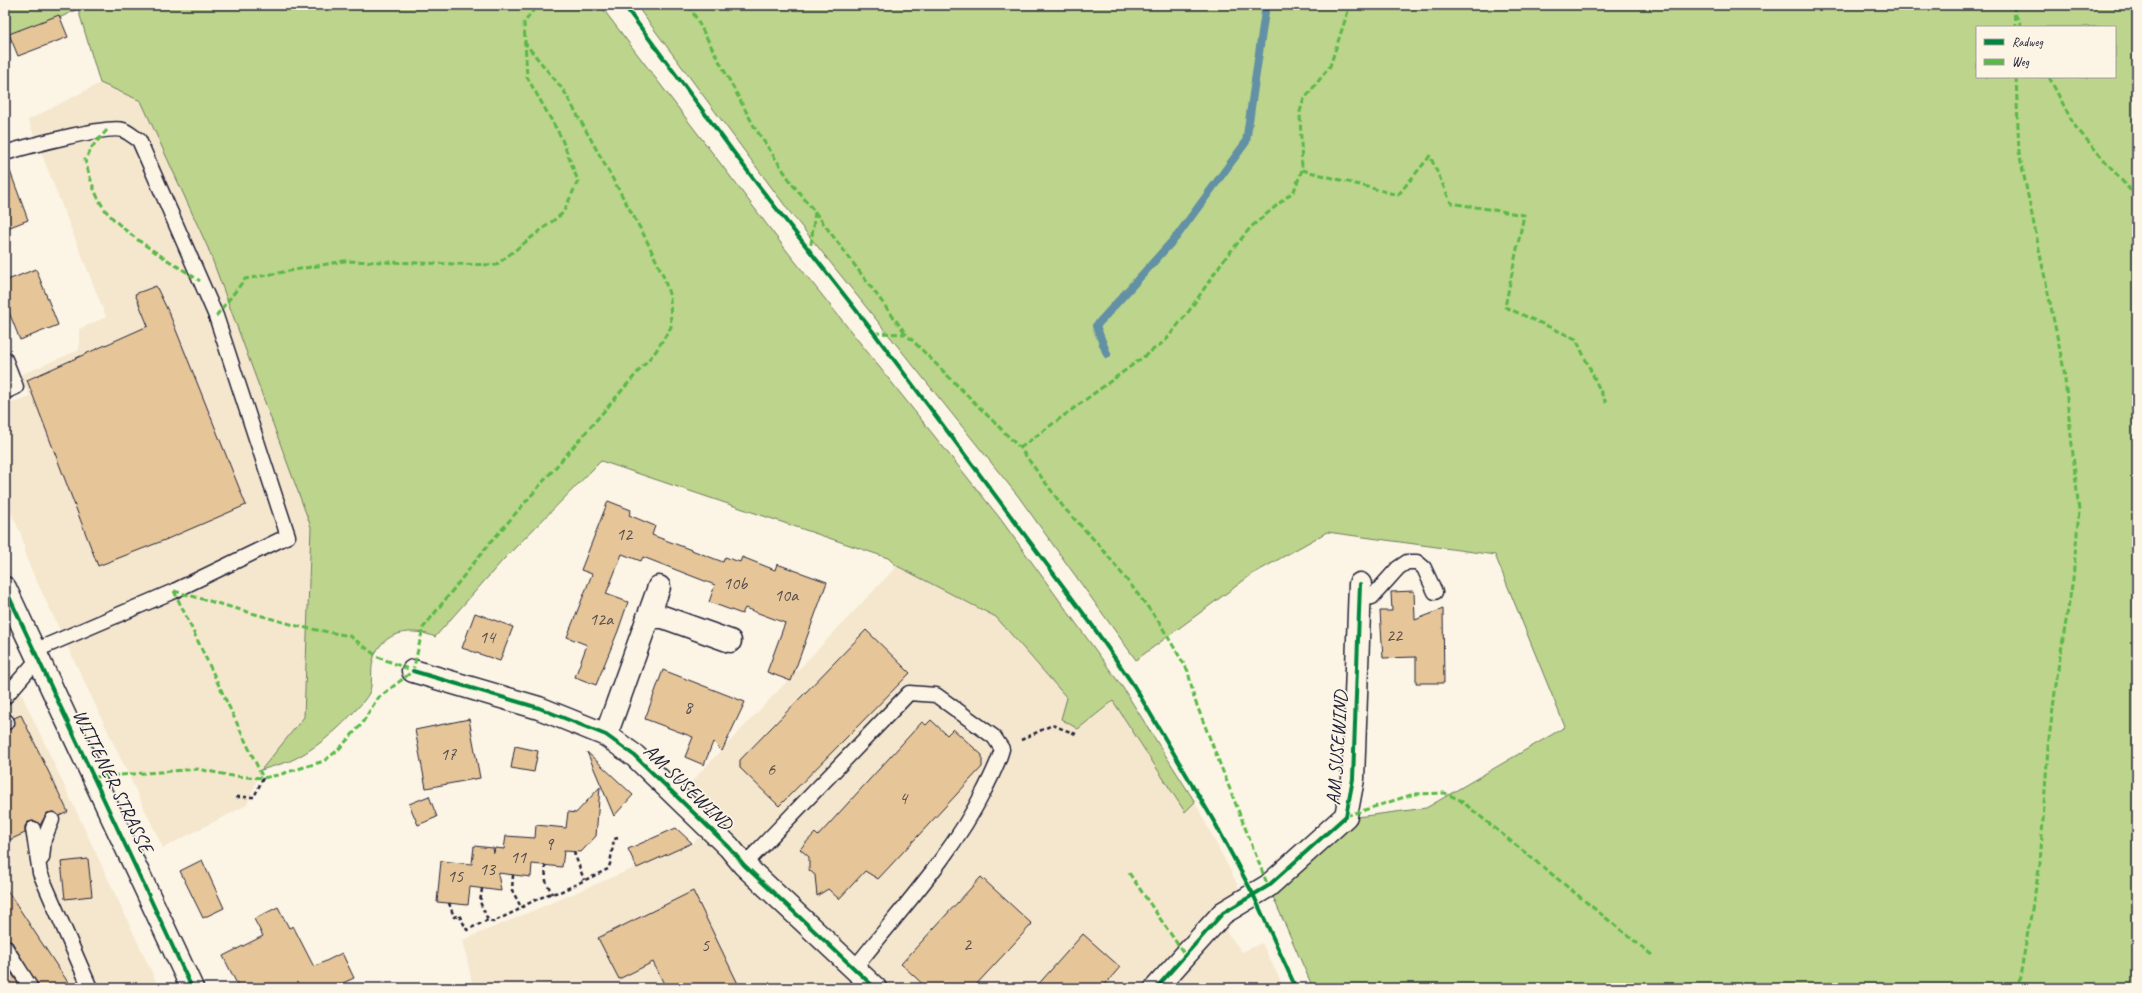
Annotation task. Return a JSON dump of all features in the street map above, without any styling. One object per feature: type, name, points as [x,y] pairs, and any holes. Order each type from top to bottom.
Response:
[{"type":"street","points":[[606,735],[658,587]]},
{"type":"street","name":"WITTENER STRASSE","points":[[5,588],[132,856],[192,988]]},
{"type":"street","name":"AM SUSEWIND","points":[[1156,988],[1223,913],[1268,886],[1346,816],[1354,779],[1360,591]]},
{"type":"street","points":[[648,617],[663,617],[730,641]]},
{"type":"street","name":"AM SUSEWIND","points":[[413,672],[539,708],[606,735],[635,756],[729,846],[744,865],[875,988]]},
{"type":"lane","points":[[5,153],[30,146],[107,130],[123,130],[139,140],[216,316],[288,536],[36,655],[5,697]]},
{"type":"lane","points":[[5,359],[16,387],[5,392]]},
{"type":"lane","points":[[1360,591],[1372,597],[1398,568],[1407,562],[1417,562],[1424,568],[1435,592]]},
{"type":"lane","points":[[744,865],[909,693],[936,695],[994,737],[1002,749],[999,761],[977,804],[946,854],[854,968]]},
{"type":"lane","points":[[40,874],[44,839],[52,820]]},
{"type":"lane","points":[[33,829],[40,874],[90,988]]},
{"type":"lane","points":[[5,947],[31,988]]},
{"type":"path","points":[[1002,749],[1052,726],[1076,734]]},
{"type":"path","points":[[236,797],[254,797],[263,778]]},
{"type":"path","points":[[449,903],[454,917],[459,915],[467,930],[488,920],[493,922],[521,907],[560,892],[608,869],[614,839],[618,838]]},
{"type":"path","points":[[574,852],[584,880]]},
{"type":"path","points":[[545,865],[546,882],[552,894]]},
{"type":"path","points":[[513,875],[512,890],[521,907]]},
{"type":"path","points":[[482,889],[480,902],[488,920]]},
{"type":"shaded area","points":[[100,83],[142,100],[208,248],[311,527],[304,717],[261,770],[247,805],[163,848],[28,563],[21,534],[5,499],[5,404],[30,396],[20,375],[79,350],[79,329],[106,317],[28,120]]},
{"type":"shaded area","points":[[897,566],[996,617],[1067,698],[1078,729],[1113,701],[1185,811],[1195,802],[1248,905],[1226,931],[1242,952],[1262,943],[1284,988],[473,988],[463,940],[693,843],[721,813],[689,784]]},
{"type":"shaded area","points":[[5,659],[158,988],[71,988],[5,887]]},
{"type":"green space","points":[[5,5],[600,5],[790,255],[999,517],[1123,688],[1195,802],[1185,812],[1113,701],[1078,729],[1061,719],[1067,698],[996,617],[897,566],[888,558],[601,461],[503,560],[435,637],[417,632],[408,632],[391,637],[378,648],[372,665],[370,691],[364,701],[344,723],[314,748],[290,761],[261,770],[304,717],[311,527],[208,248],[141,101],[100,83],[78,9],[5,44]]},
{"type":"green space","points":[[636,5],[2137,5],[2137,988],[1313,988],[1273,897],[1277,888],[1357,817],[1426,808],[1565,727],[1495,555],[1327,532],[1251,575],[1136,660],[1018,496],[789,211]]},
{"type":"building","points":[[59,15],[68,37],[18,56],[9,34]]},
{"type":"building","points":[[7,163],[28,220],[5,229],[5,164]]},
{"type":"building","points":[[36,269],[58,325],[20,340],[5,302],[5,281]]},
{"type":"building","points":[[156,286],[170,315],[246,505],[165,540],[98,566],[27,380],[148,326],[135,294]]},
{"type":"building","points":[[608,501],[631,510],[629,515],[655,526],[652,535],[723,562],[725,557],[740,562],[742,557],[775,570],[777,564],[827,582],[791,681],[767,672],[785,623],[745,608],[742,614],[709,602],[715,585],[643,557],[641,561],[622,554],[606,594],[628,602],[618,631],[596,685],[575,677],[587,645],[567,637],[592,574],[581,570]]},
{"type":"building","points":[[1414,591],[1415,620],[1443,609],[1444,683],[1416,683],[1416,657],[1383,658],[1380,611],[1392,611],[1391,592]]},
{"type":"building","points":[[475,613],[513,627],[500,661],[462,648]]},
{"type":"building","points":[[866,630],[910,673],[779,806],[740,768],[740,760]]},
{"type":"building","points":[[663,670],[745,702],[722,751],[713,742],[704,765],[685,757],[693,737],[645,719]]},
{"type":"building","points":[[21,715],[68,812],[59,816],[55,812],[47,813],[40,825],[36,821],[28,822],[25,826],[25,833],[5,842],[5,730],[13,728],[15,724],[14,718]]},
{"type":"building","points":[[469,719],[480,778],[426,788],[415,730]]},
{"type":"building","points":[[931,720],[947,735],[953,729],[982,755],[982,767],[878,879],[865,871],[839,899],[828,889],[817,896],[815,875],[809,870],[809,857],[800,849],[815,833],[818,836],[922,722],[926,725]]},
{"type":"building","points":[[515,746],[538,751],[534,772],[511,768]]},
{"type":"building","points":[[587,752],[633,795],[614,816]]},
{"type":"building","points":[[600,787],[596,836],[581,852],[564,851],[562,867],[532,864],[531,877],[498,873],[501,891],[470,887],[468,905],[437,902],[441,861],[472,864],[474,846],[493,848],[494,853],[495,848],[504,849],[506,836],[535,838],[536,825],[566,828],[568,812],[576,813]]},
{"type":"building","points":[[429,796],[437,817],[418,825],[409,804]]},
{"type":"building","points":[[676,828],[692,843],[637,868],[628,849]]},
{"type":"building","points":[[88,859],[92,896],[65,899],[61,862]]},
{"type":"building","points":[[202,860],[224,908],[203,918],[180,871]]},
{"type":"building","points":[[981,877],[1032,924],[973,988],[927,988],[901,964]]},
{"type":"building","points":[[5,887],[72,988],[39,988],[12,942],[5,939]]},
{"type":"building","points":[[693,891],[740,988],[666,988],[653,962],[619,979],[598,938]]},
{"type":"building","points":[[278,907],[289,928],[293,926],[314,967],[342,953],[354,978],[332,988],[239,988],[223,956],[263,936],[254,919]]},
{"type":"building","points":[[1083,934],[1120,967],[1102,988],[1035,988]]},
{"type":"building","points":[[5,963],[21,988],[5,988]]},
{"type":"waterway","points":[[1107,354],[1096,326],[1177,236],[1246,142],[1266,5]]},
{"type":"marked path","points":[[216,316],[245,279],[344,261],[496,265],[563,213],[578,181],[561,137],[527,77],[524,23],[537,5]]},
{"type":"marked path","points":[[689,5],[755,128],[793,185],[815,212],[810,252]]},
{"type":"marked path","points":[[1020,448],[1165,341],[1189,311],[1222,262],[1251,227],[1294,191],[1302,170],[1300,112],[1303,101],[1330,66],[1350,5]]},
{"type":"marked path","points":[[2014,5],[2015,26]]},
{"type":"marked path","points":[[2015,14],[2021,26]]},
{"type":"marked path","points":[[94,777],[198,769],[232,776],[263,778],[324,761],[338,750],[361,725],[377,699],[413,671],[423,628],[484,550],[656,351],[671,327],[670,297],[663,275],[645,237],[564,91],[524,42]]},
{"type":"marked path","points":[[2016,78],[2019,152],[2064,370],[2079,511],[2073,579],[2058,669],[2048,747],[2040,864],[2018,988]]},
{"type":"marked path","points":[[2050,78],[2074,125],[2137,198]]},
{"type":"marked path","points":[[107,130],[92,147],[85,160],[93,187],[102,205],[106,211],[127,231],[200,281]]},
{"type":"marked path","points":[[1302,170],[1398,195],[1430,156],[1451,203],[1524,215],[1505,307],[1576,339],[1606,403]]},
{"type":"marked path","points":[[815,212],[906,334]]},
{"type":"marked path","points":[[874,333],[906,334],[1020,448],[1064,508],[1100,546],[1159,622],[1188,671],[1194,698],[1268,886]]},
{"type":"marked path","points":[[174,591],[301,627],[350,636],[378,657],[413,671]]},
{"type":"marked path","points":[[174,591],[263,778]]},
{"type":"marked path","points":[[1346,816],[1414,794],[1445,793],[1460,800],[1653,956]]},
{"type":"marked path","points":[[1129,873],[1185,955]]},
{"type":"cycle path","points":[[624,5],[758,185],[874,333],[1092,625],[1134,686],[1216,825],[1253,894],[1296,988]]},
{"type":"cycle path","points":[[1156,988],[1223,913],[1268,886],[1346,816],[1353,779],[1360,584]]},
{"type":"cycle path","points":[[5,588],[192,988]]},
{"type":"cycle path","points":[[413,671],[539,708],[606,735],[635,756],[729,847],[744,865],[875,988]]}]
